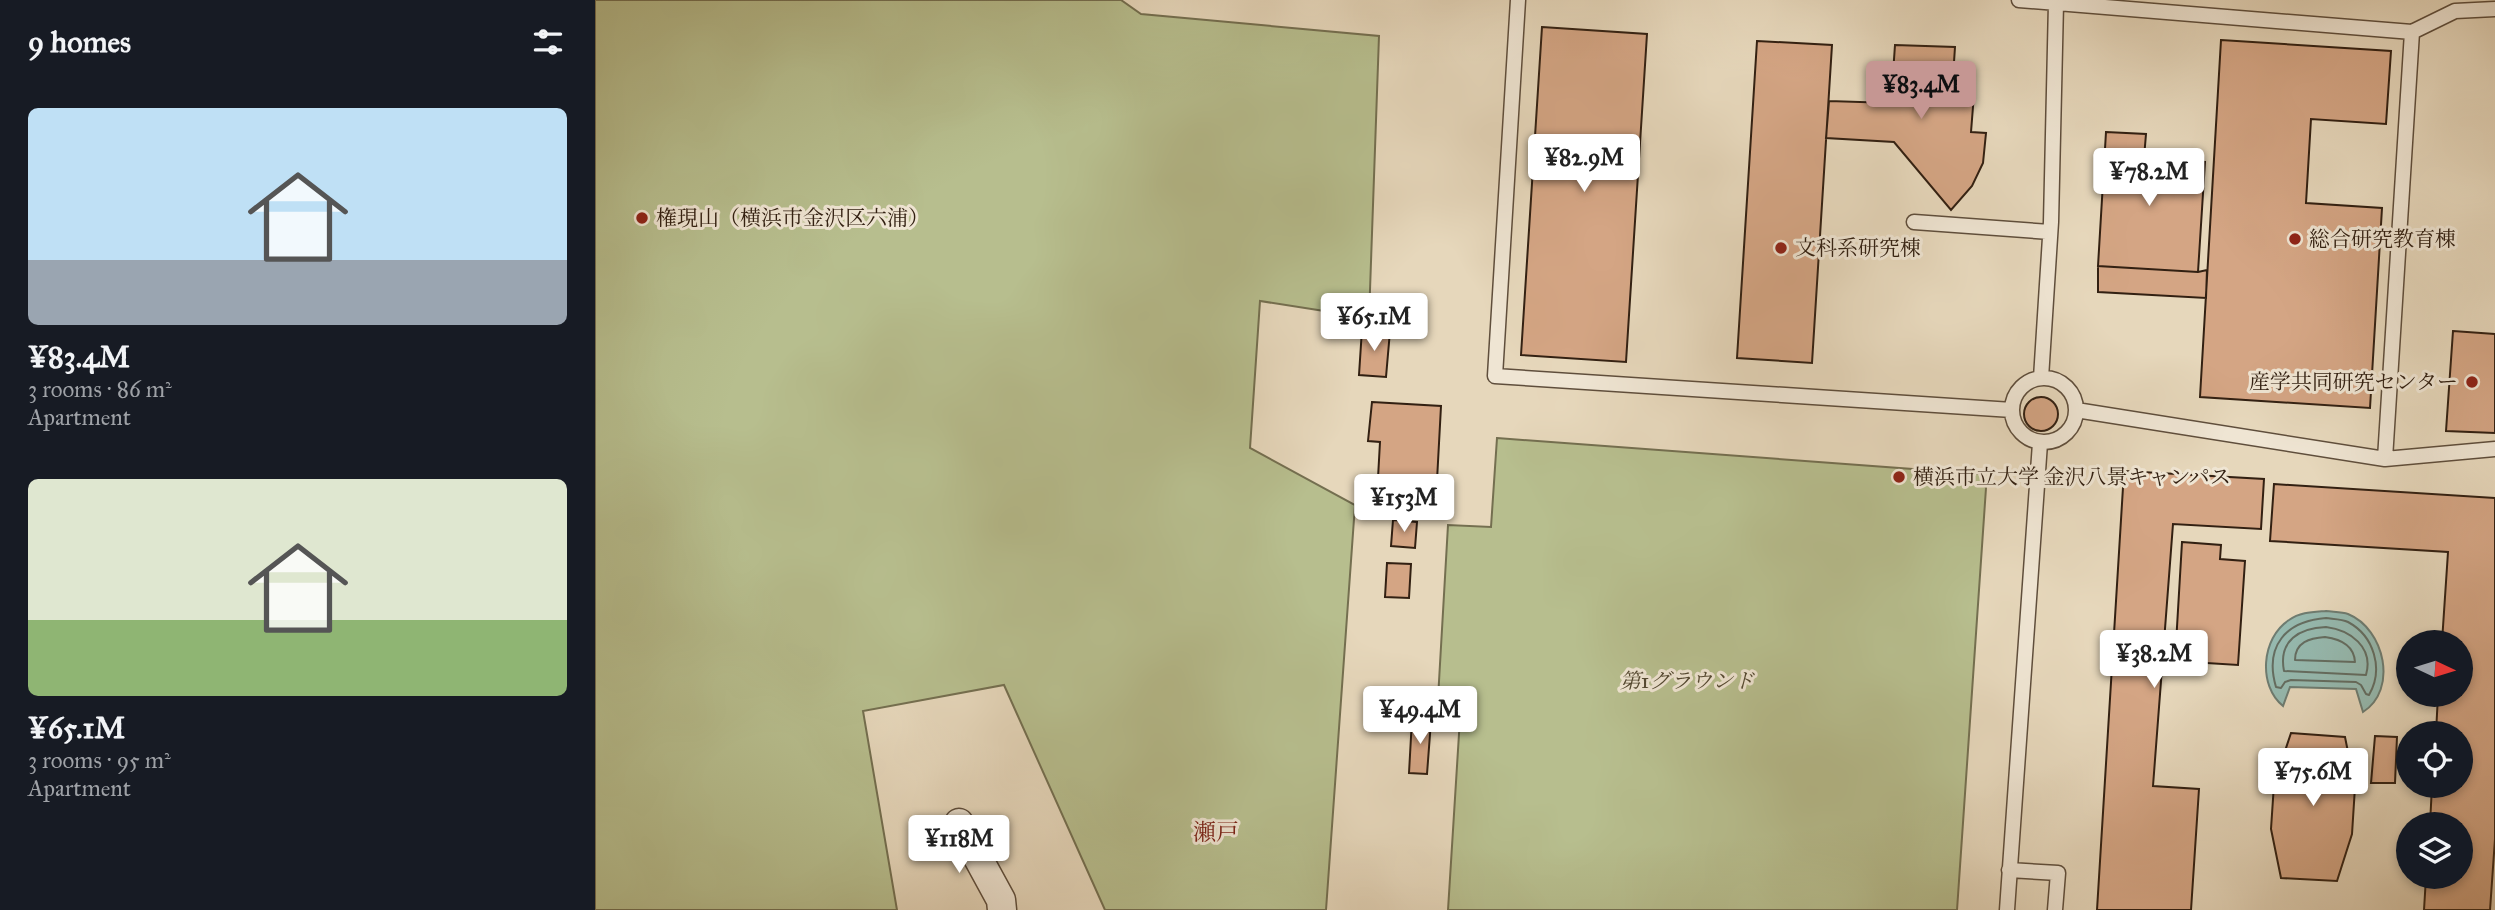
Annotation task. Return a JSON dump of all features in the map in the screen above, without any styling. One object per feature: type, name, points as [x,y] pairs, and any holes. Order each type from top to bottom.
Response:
[{"type":"street","points":[[959,823],[1000,900],[1002,910]]},
{"type":"lane","points":[[1518,0],[1496,376],[2012,410]]},
{"type":"lane","points":[[2019,0],[2412,32],[2455,11],[2495,9]]},
{"type":"lane","points":[[2041,378],[2050,232],[2056,3]]},
{"type":"lane","points":[[2385,459],[2412,32]]},
{"type":"lane","points":[[1914,222],[2050,232]]},
{"type":"lane","points":[[2041,378],[2061,384],[2069,391],[2075,410],[2074,421],[2061,437],[2040,443],[2022,434],[2016,426],[2012,410],[2016,395],[2022,387],[2041,378]]},
{"type":"lane","points":[[2075,410],[2385,459],[2495,449]]},
{"type":"lane","points":[[2007,910],[2040,443]]},
{"type":"lane","points":[[2009,870],[2058,873],[2055,910]]},
{"type":"green space","points":[[595,0],[1121,0],[1141,14],[1379,36],[1369,318],[1260,301],[1250,448],[1355,505],[1326,910],[1105,910],[1004,685],[863,711],[897,910],[595,910]]},
{"type":"green space","name":"第1グラウンド","points":[[1497,438],[1980,474],[1986,488],[1957,910],[1448,910],[1460,718],[1437,716],[1448,525],[1491,527]]},
{"type":"water","points":[[2326,611],[2348,614],[2361,622],[2378,646],[2383,660],[2381,690],[2374,702],[2363,712],[2356,689],[2290,687],[2283,706],[2269,687],[2266,662],[2268,650],[2280,628],[2298,615]]},
{"type":"building","points":[[1542,27],[1647,34],[1626,362],[1521,355]]},
{"type":"building","name":"総合研究教育棟","points":[[2221,40],[2391,51],[2386,124],[2311,119],[2306,203],[2382,208],[2370,408],[2200,397]]},
{"type":"building","name":"文科系研究棟","points":[[1757,41],[1832,45],[1812,363],[1737,358]]},
{"type":"building","points":[[1895,45],[1955,47],[1952,92],[1974,94],[1971,132],[1986,133],[1983,163],[1972,186],[1951,210],[1894,142],[1826,138],[1829,101],[1891,103]]},
{"type":"building","points":[[2106,132],[2146,134],[2144,158],[2205,162],[2198,272],[2098,266]]},
{"type":"building","points":[[2098,266],[2198,272],[2207,270],[2206,298],[2098,292]]},
{"type":"building","points":[[1362,329],[1390,331],[1386,377],[1359,375]]},
{"type":"building","name":"産学共同研究センター","points":[[2453,331],[2495,334],[2495,433],[2446,431]]},
{"type":"building","points":[[2041,397],[2053,402],[2058,414],[2053,426],[2041,431],[2029,426],[2024,414],[2029,402]]},
{"type":"building","points":[[1372,402],[1441,406],[1436,499],[1377,496],[1380,442],[1368,441]]},
{"type":"building","points":[[2124,471],[2264,479],[2261,529],[2173,524],[2153,786],[2199,789],[2191,910],[2097,910]]},
{"type":"building","points":[[2274,484],[2495,498],[2495,839],[2490,910],[2424,910],[2425,889],[2473,889],[2473,812],[2431,812],[2431,798],[2473,798],[2473,721],[2437,721],[2437,707],[2473,707],[2473,630],[2443,630],[2448,552],[2270,541]]},
{"type":"building","points":[[1393,520],[1417,522],[1415,548],[1391,546]]},
{"type":"building","points":[[2182,542],[2221,545],[2220,559],[2245,561],[2238,665],[2175,661]]},
{"type":"building","points":[[1387,563],[1411,564],[1409,598],[1385,597]]},
{"type":"building","points":[[1412,719],[1431,721],[1427,774],[1409,773]]},
{"type":"building","points":[[2291,733],[2345,737],[2355,787],[2352,834],[2337,881],[2281,878],[2271,829],[2274,784]]},
{"type":"building","points":[[2375,736],[2396,737],[2395,783],[2371,783]]},
{"type":"place","name":"権現山（横浜市金沢区六浦）","points":[[642,218]]},
{"type":"place","name":"総合研究教育棟","points":[[2295,239]]},
{"type":"place","name":"文科系研究棟","points":[[1781,248]]},
{"type":"place","name":"産学共同研究センター","points":[[2472,382]]},
{"type":"place","name":"横浜市立大学 金沢八景キャンパス","points":[[1899,477]]},
{"type":"district","name":"瀬戸","points":[[1216,832]]}]
